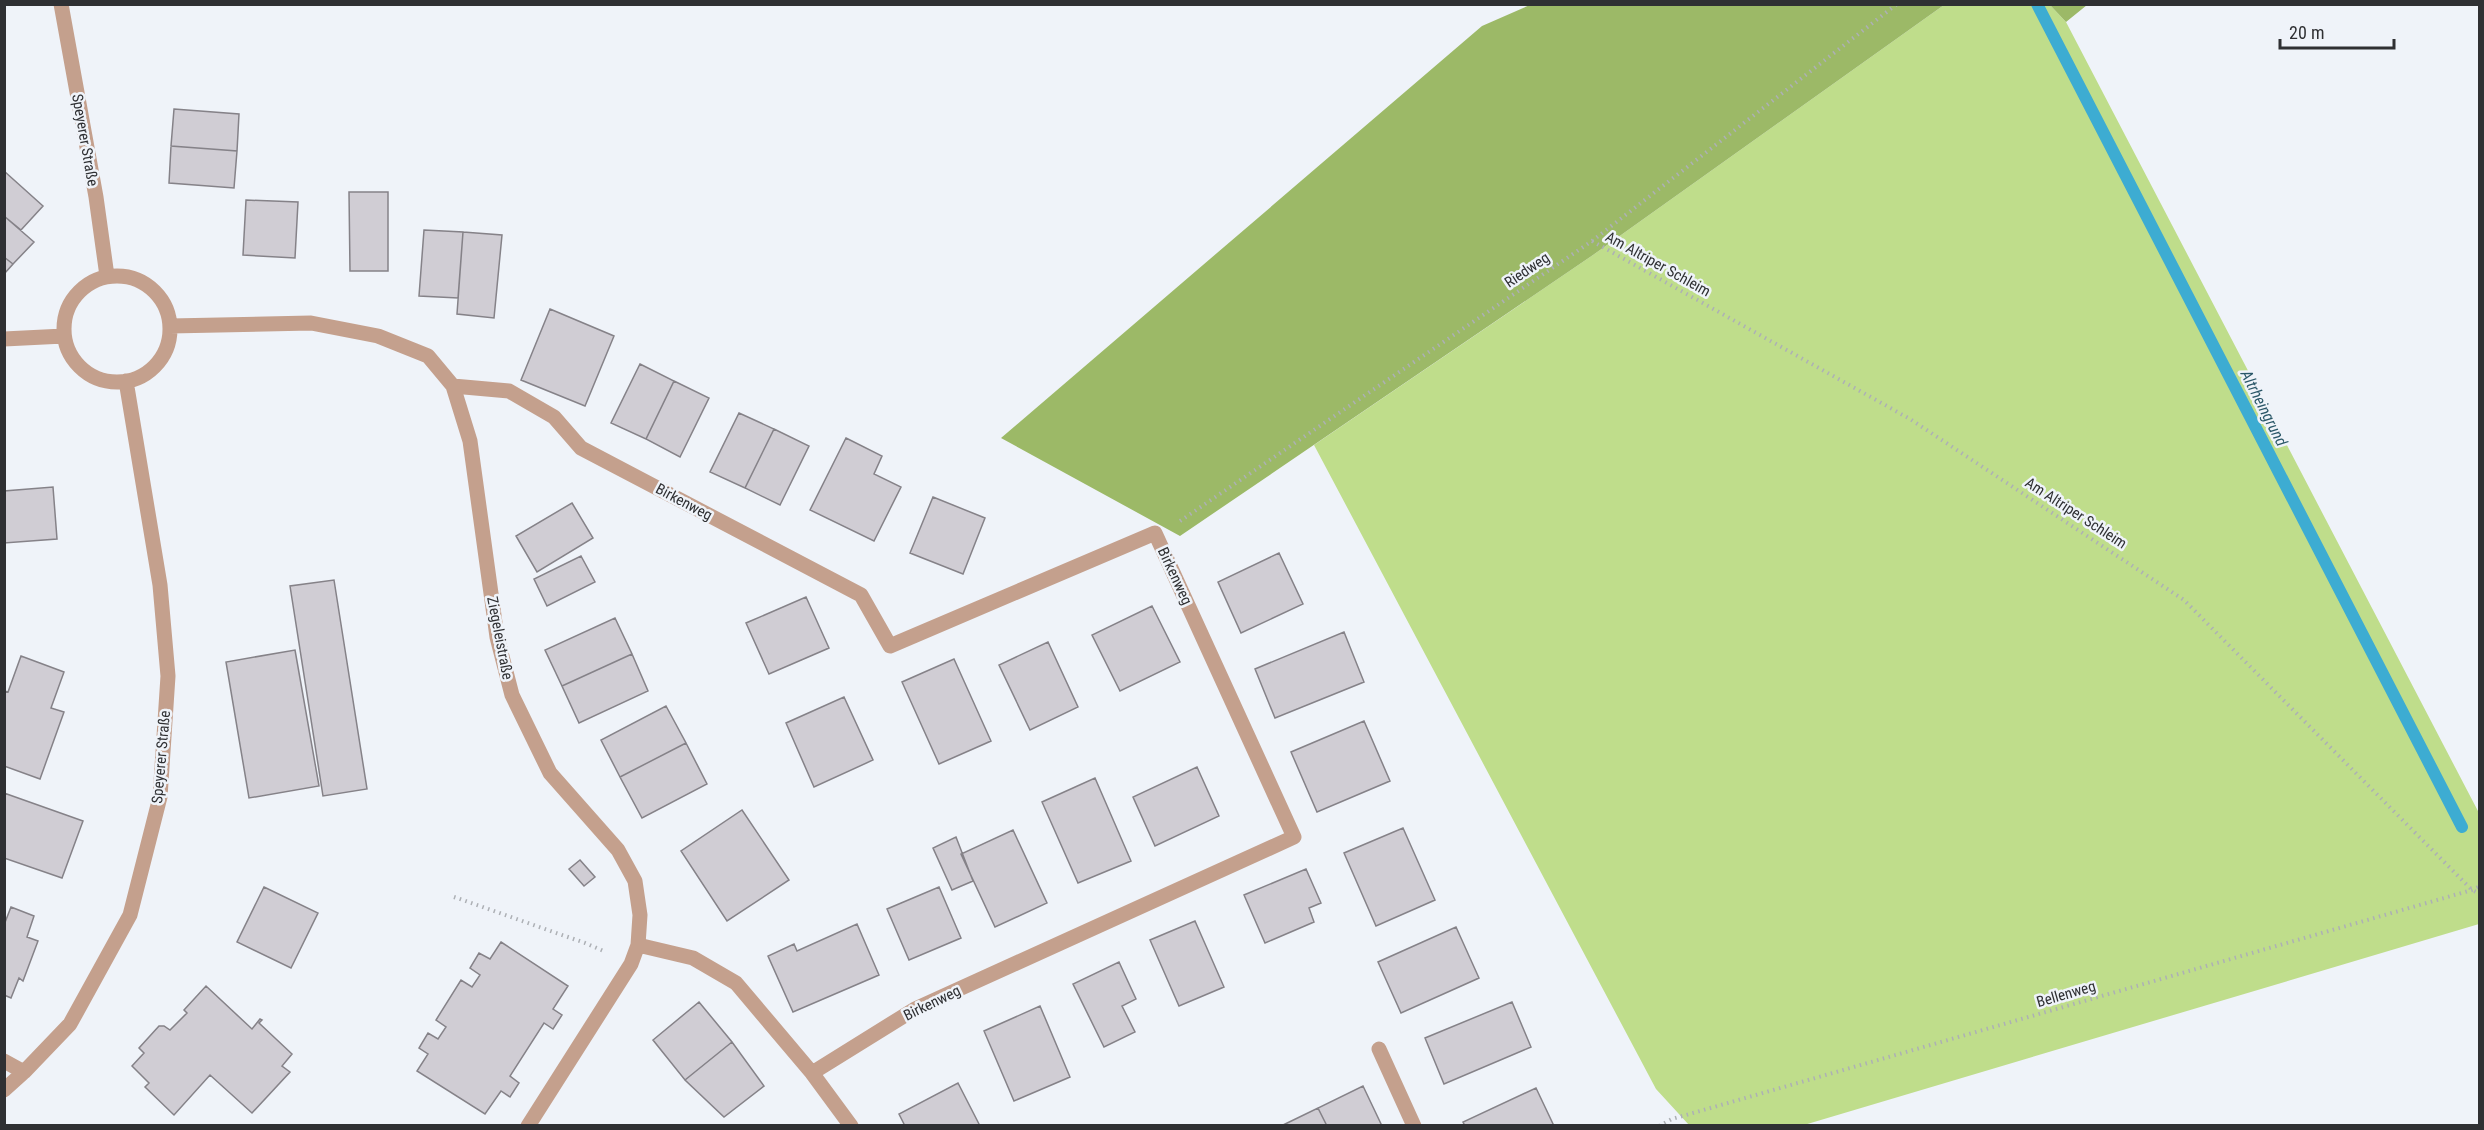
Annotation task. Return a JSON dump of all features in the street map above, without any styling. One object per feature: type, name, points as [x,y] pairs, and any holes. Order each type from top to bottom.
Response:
[{"type":"street","name":"Speyerer Straße","points":[[61,4],[96,197],[107,276]]},
{"type":"street","points":[[107,276],[125,276],[142,282],[156,293],[166,308],[170,326],[169,341],[163,355],[153,368],[126,381],[108,381],[92,376],[79,366],[69,352],[64,336],[64,319],[79,291],[107,276]]},
{"type":"street","name":"Ziegeleistraße","points":[[170,326],[311,323],[378,336],[428,356],[453,386],[470,441],[497,636],[512,695],[550,773],[618,850],[635,881],[640,915],[638,945],[631,964],[528,1125]]},
{"type":"street","points":[[4,339],[64,336]]},
{"type":"street","name":"Speyerer Straße","points":[[4,1089],[24,1072],[70,1023],[130,915],[160,797],[168,676],[160,585],[126,381]]},
{"type":"street","name":"Birkenweg","points":[[453,386],[509,391],[554,417],[581,448],[861,595],[890,646],[1155,533],[1294,837],[915,1009],[812,1073]]},
{"type":"street","points":[[638,945],[693,958],[736,983],[812,1073],[851,1125]]},
{"type":"street","points":[[1379,1049],[1414,1125]]},
{"type":"street","points":[[4,1061],[24,1072]]},
{"type":"path","name":"Riedweg","points":[[1155,533],[1189,516],[1592,241],[1897,4]]},
{"type":"path","name":"Am Altriper Schleim","points":[[1592,241],[1910,419],[2184,600],[2472,890],[2480,894]]},
{"type":"path","name":"Bellenweg","points":[[1659,1125],[1672,1119],[2480,886]]},
{"type":"path","points":[[454,897],[585,943],[631,964]]},
{"type":"green space","points":[[1532,4],[1944,5],[1593,255],[1180,536],[1001,438],[1482,26]]},
{"type":"green space","points":[[1944,5],[2050,5],[2066,22],[2479,813],[2479,924],[1804,1125],[1689,1125],[1656,1089],[1314,445],[1593,255]]},
{"type":"green space","points":[[2050,5],[2087,5],[2066,22]]},
{"type":"building","points":[[174,109],[239,114],[237,151],[171,146]]},
{"type":"building","points":[[171,146],[237,151],[234,188],[169,183]]},
{"type":"building","points":[[4,171],[43,206],[21,230],[4,216]]},
{"type":"building","points":[[349,192],[388,192],[388,271],[350,271]]},
{"type":"building","points":[[246,200],[298,202],[295,258],[243,255]]},
{"type":"building","points":[[4,216],[34,242],[13,264],[4,257]]},
{"type":"building","points":[[424,230],[463,232],[458,298],[419,296]]},
{"type":"building","points":[[463,232],[502,235],[494,318],[457,314]]},
{"type":"building","points":[[4,257],[13,264],[4,274]]},
{"type":"building","points":[[550,309],[614,336],[585,406],[521,380]]},
{"type":"building","points":[[640,364],[674,381],[646,439],[611,423]]},
{"type":"building","points":[[674,381],[709,398],[680,457],[646,439]]},
{"type":"building","points":[[739,413],[774,429],[745,488],[710,472]]},
{"type":"building","points":[[774,429],[809,446],[780,505],[745,488]]},
{"type":"building","points":[[846,438],[882,456],[874,474],[901,487],[874,541],[810,510]]},
{"type":"building","points":[[53,487],[57,539],[4,543],[4,491]]},
{"type":"building","points":[[933,497],[985,518],[963,574],[910,553]]},
{"type":"building","points":[[572,503],[593,538],[537,572],[516,536]]},
{"type":"building","points":[[1279,553],[1303,604],[1241,633],[1218,582]]},
{"type":"building","points":[[581,556],[595,582],[547,606],[534,579]]},
{"type":"building","points":[[334,580],[367,789],[323,796],[290,586]]},
{"type":"building","points":[[806,597],[829,648],[769,674],[746,623]]},
{"type":"building","points":[[1152,606],[1180,662],[1120,691],[1092,635]]},
{"type":"building","points":[[615,618],[632,654],[562,686],[545,650]]},
{"type":"building","points":[[1344,632],[1364,682],[1275,718],[1255,669]]},
{"type":"building","points":[[1048,642],[1078,707],[1030,730],[999,665]]},
{"type":"building","points":[[295,650],[319,786],[249,798],[226,662]]},
{"type":"building","points":[[632,654],[648,691],[579,723],[562,686]]},
{"type":"building","points":[[21,656],[64,672],[51,708],[64,712],[40,779],[4,766],[4,691],[8,692]]},
{"type":"building","points":[[954,659],[991,741],[939,764],[902,682]]},
{"type":"building","points":[[844,697],[873,760],[814,787],[786,723]]},
{"type":"building","points":[[666,706],[686,743],[620,777],[601,740]]},
{"type":"building","points":[[1364,721],[1390,781],[1317,812],[1291,752]]},
{"type":"building","points":[[686,743],[707,784],[642,818],[620,777]]},
{"type":"building","points":[[1197,767],[1219,816],[1155,846],[1133,797]]},
{"type":"building","points":[[1095,778],[1131,861],[1078,883],[1042,802]]},
{"type":"building","points":[[4,793],[83,821],[62,878],[4,858]]},
{"type":"building","points":[[742,810],[789,880],[727,921],[681,851]]},
{"type":"building","points":[[1403,828],[1435,900],[1376,926],[1344,853]]},
{"type":"building","points":[[1013,830],[1047,903],[995,927],[961,854]]},
{"type":"building","points":[[956,837],[973,881],[952,890],[933,848]]},
{"type":"building","points":[[580,860],[595,877],[584,886],[569,869]]},
{"type":"building","points":[[1306,869],[1321,903],[1309,908],[1314,922],[1265,943],[1244,895]]},
{"type":"building","points":[[264,887],[318,913],[291,968],[237,942]]},
{"type":"building","points":[[939,887],[961,938],[909,960],[887,909]]},
{"type":"building","points":[[11,907],[34,916],[27,937],[38,941],[23,981],[19,978],[11,998],[4,995],[4,925]]},
{"type":"building","points":[[1195,921],[1224,987],[1179,1006],[1150,940]]},
{"type":"building","points":[[857,924],[879,975],[793,1012],[768,956],[794,944],[797,951]]},
{"type":"building","points":[[1456,927],[1479,978],[1401,1013],[1378,962]]},
{"type":"building","points":[[501,942],[568,986],[553,1009],[562,1015],[553,1029],[544,1023],[510,1076],[519,1083],[510,1097],[501,1091],[485,1114],[417,1071],[428,1054],[419,1048],[428,1033],[438,1039],[446,1027],[436,1020],[461,980],[472,987],[480,975],[470,968],[479,953],[490,959]]},
{"type":"building","points":[[1119,962],[1136,999],[1122,1006],[1135,1032],[1104,1047],[1073,984]]},
{"type":"building","points":[[206,986],[252,1029],[260,1019],[262,1020],[259,1023],[292,1054],[282,1066],[290,1072],[252,1113],[210,1075],[174,1115],[145,1087],[149,1083],[132,1066],[144,1053],[139,1048],[159,1026],[170,1030],[187,1013],[184,1010]]},
{"type":"building","points":[[699,1002],[732,1042],[685,1080],[653,1040]]},
{"type":"building","points":[[1512,1002],[1531,1047],[1444,1084],[1425,1038]]},
{"type":"building","points":[[1040,1006],[1070,1077],[1014,1101],[984,1031]]},
{"type":"building","points":[[732,1042],[764,1086],[724,1117],[685,1080]]},
{"type":"building","points":[[958,1083],[980,1126],[905,1126],[899,1114]]},
{"type":"building","points":[[1363,1086],[1382,1126],[1327,1126],[1318,1108]]},
{"type":"building","points":[[1536,1088],[1554,1126],[1465,1126],[1463,1122]]},
{"type":"building","points":[[1318,1108],[1327,1126],[1281,1126]]},
{"type":"waterway","name":"Altrheingrund","points":[[2037,4],[2462,827]]}]
